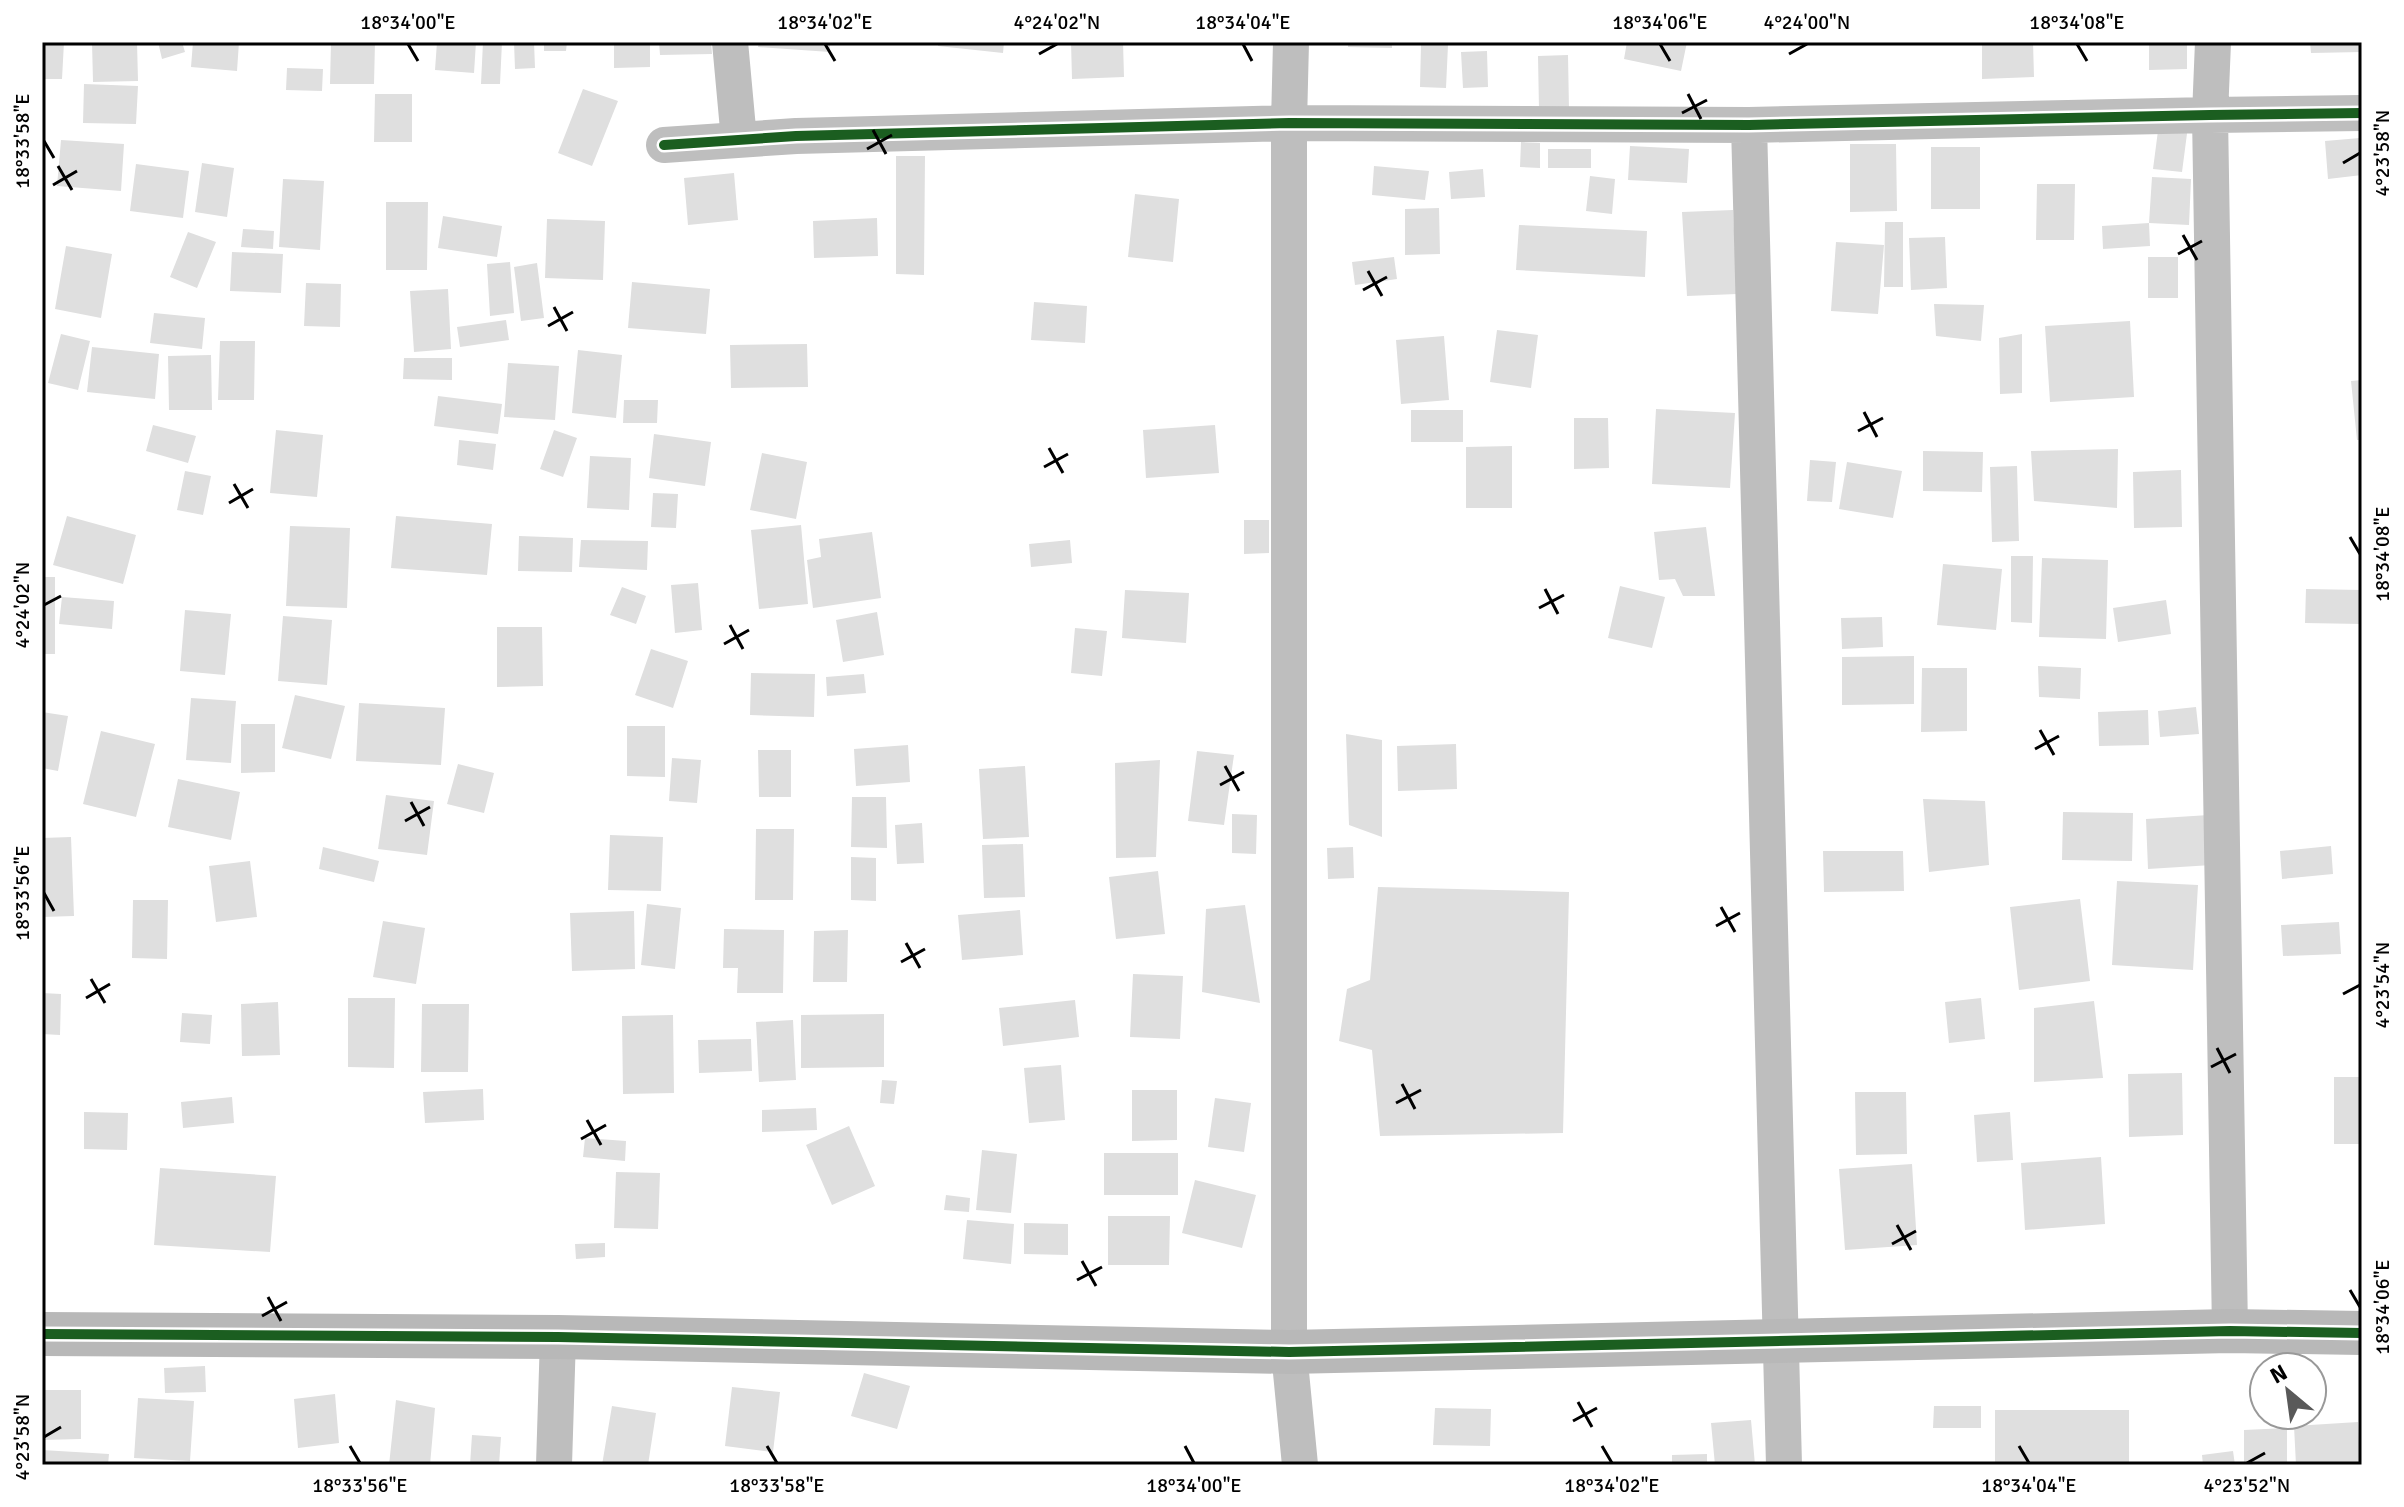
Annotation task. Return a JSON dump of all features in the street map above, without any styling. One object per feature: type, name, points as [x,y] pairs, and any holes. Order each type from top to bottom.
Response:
[{"type":"street","points":[[730,42],[739,140]]},
{"type":"street","points":[[1291,42],[1289,1352],[1300,1465]]},
{"type":"street","points":[[2213,42],[2210,115],[2230,1331]]},
{"type":"street","points":[[664,145],[796,136],[1289,123],[1749,125],[2362,113]]},
{"type":"street","points":[[1749,125],[1784,1465]]},
{"type":"street","points":[[42,1334],[558,1337],[1289,1352],[2230,1331],[2362,1333]]},
{"type":"street","points":[[554,1465],[558,1337]]},
{"type":"building","points":[[42,42],[64,42],[62,79],[42,79]]},
{"type":"building","points":[[92,42],[137,42],[138,81],[93,82]]},
{"type":"building","points":[[158,42],[182,42],[185,52],[162,59]]},
{"type":"building","points":[[193,42],[239,42],[237,71],[191,67]]},
{"type":"building","points":[[331,42],[375,42],[374,84],[330,84]]},
{"type":"building","points":[[437,42],[476,42],[474,73],[435,70]]},
{"type":"building","points":[[483,42],[502,42],[500,84],[481,84]]},
{"type":"building","points":[[514,42],[534,42],[535,68],[515,69]]},
{"type":"building","points":[[544,42],[567,42],[566,51],[544,51]]},
{"type":"building","points":[[614,42],[650,42],[650,67],[614,68]]},
{"type":"building","points":[[659,42],[711,42],[712,54],[660,55]]},
{"type":"building","points":[[759,42],[830,42],[830,52],[758,47]]},
{"type":"building","points":[[938,42],[1004,42],[1003,53],[938,46]]},
{"type":"building","points":[[1071,42],[1123,42],[1124,77],[1072,79]]},
{"type":"building","points":[[1348,42],[1392,42],[1392,48],[1348,47]]},
{"type":"building","points":[[1627,42],[1687,42],[1681,71],[1624,59]]},
{"type":"building","points":[[1982,42],[2033,42],[2034,77],[1982,79]]},
{"type":"building","points":[[2149,42],[2187,42],[2187,69],[2149,70]]},
{"type":"building","points":[[2310,42],[2362,42],[2362,52],[2311,53]]},
{"type":"building","points":[[1421,45],[1448,45],[1446,88],[1420,87]]},
{"type":"building","points":[[1487,51],[1488,87],[1463,88],[1461,52]]},
{"type":"building","points":[[1568,55],[1569,110],[1539,110],[1538,56]]},
{"type":"building","points":[[287,68],[323,69],[322,91],[286,90]]},
{"type":"building","points":[[84,84],[138,86],[136,124],[83,123]]},
{"type":"building","points":[[583,89],[618,101],[592,166],[558,153]]},
{"type":"building","points":[[375,94],[412,94],[412,142],[374,142]]},
{"type":"building","points":[[2159,123],[2188,126],[2182,172],[2153,169]]},
{"type":"building","points":[[2360,138],[2362,175],[2328,179],[2325,141]]},
{"type":"building","points":[[61,140],[124,144],[121,191],[57,186]]},
{"type":"building","points":[[1521,142],[1540,143],[1540,168],[1520,167]]},
{"type":"building","points":[[1850,144],[1896,144],[1897,211],[1850,212]]},
{"type":"building","points":[[1630,146],[1689,149],[1687,183],[1628,180]]},
{"type":"building","points":[[1931,147],[1980,147],[1980,209],[1931,209]]},
{"type":"building","points":[[1548,149],[1591,149],[1591,168],[1548,168]]},
{"type":"building","points":[[896,156],[925,156],[924,275],[896,274]]},
{"type":"building","points":[[202,163],[234,168],[227,217],[195,212]]},
{"type":"building","points":[[136,164],[189,171],[183,218],[130,211]]},
{"type":"building","points":[[1374,166],[1429,171],[1425,200],[1372,195]]},
{"type":"building","points":[[1483,169],[1485,197],[1451,199],[1449,172]]},
{"type":"building","points":[[734,173],[738,220],[688,225],[684,178]]},
{"type":"building","points":[[1590,176],[1615,179],[1612,214],[1586,211]]},
{"type":"building","points":[[2152,177],[2191,179],[2189,225],[2149,223]]},
{"type":"building","points":[[283,179],[324,181],[320,250],[279,247]]},
{"type":"building","points":[[2037,184],[2075,184],[2074,240],[2036,240]]},
{"type":"building","points":[[1135,194],[1179,199],[1173,262],[1128,257]]},
{"type":"building","points":[[386,202],[428,202],[427,270],[386,270]]},
{"type":"building","points":[[1439,208],[1440,254],[1405,255],[1405,209]]},
{"type":"building","points":[[1733,210],[1737,294],[1687,296],[1682,212]]},
{"type":"building","points":[[443,216],[502,226],[497,257],[438,248]]},
{"type":"building","points":[[877,218],[878,256],[814,258],[813,221]]},
{"type":"building","points":[[547,219],[605,221],[603,280],[545,278]]},
{"type":"building","points":[[1885,222],[1903,222],[1903,287],[1884,287]]},
{"type":"building","points":[[2149,223],[2150,246],[2103,249],[2102,226]]},
{"type":"building","points":[[1519,225],[1647,231],[1645,277],[1516,270]]},
{"type":"building","points":[[243,229],[274,231],[273,249],[241,247]]},
{"type":"building","points":[[188,232],[216,242],[197,288],[170,277]]},
{"type":"building","points":[[1945,237],[1947,288],[1911,290],[1909,238]]},
{"type":"building","points":[[1836,242],[1884,245],[1878,314],[1831,311]]},
{"type":"building","points":[[66,246],[112,254],[101,318],[55,309]]},
{"type":"building","points":[[232,252],[283,254],[281,293],[230,291]]},
{"type":"building","points":[[1394,257],[1397,279],[1355,285],[1352,262]]},
{"type":"building","points":[[2148,257],[2178,257],[2178,298],[2148,298]]},
{"type":"building","points":[[510,262],[514,313],[490,316],[487,264]]},
{"type":"building","points":[[537,263],[544,318],[521,321],[514,267]]},
{"type":"building","points":[[632,282],[710,289],[706,334],[628,328]]},
{"type":"building","points":[[306,283],[341,284],[340,327],[304,326]]},
{"type":"building","points":[[448,289],[451,349],[414,352],[410,291]]},
{"type":"building","points":[[1034,302],[1087,306],[1085,343],[1031,340]]},
{"type":"building","points":[[1934,304],[1984,305],[1981,341],[1936,336]]},
{"type":"building","points":[[154,313],[205,318],[202,349],[150,343]]},
{"type":"building","points":[[506,320],[509,340],[460,347],[457,327]]},
{"type":"building","points":[[2130,321],[2134,397],[2050,402],[2045,326]]},
{"type":"building","points":[[1497,330],[1538,335],[1531,388],[1490,382]]},
{"type":"building","points":[[61,334],[90,341],[78,390],[48,383]]},
{"type":"building","points":[[2022,334],[2022,393],[2000,394],[1999,338]]},
{"type":"building","points":[[1444,336],[1449,400],[1401,404],[1396,340]]},
{"type":"building","points":[[220,341],[255,341],[254,400],[218,400]]},
{"type":"building","points":[[807,344],[808,387],[731,388],[730,345]]},
{"type":"building","points":[[92,347],[159,354],[155,399],[87,392]]},
{"type":"building","points":[[578,350],[622,355],[616,418],[572,413]]},
{"type":"building","points":[[211,355],[212,410],[169,410],[168,356]]},
{"type":"building","points":[[404,358],[452,358],[452,380],[403,379]]},
{"type":"building","points":[[508,363],[559,366],[555,420],[504,417]]},
{"type":"building","points":[[2362,380],[2362,440],[2357,440],[2351,381]]},
{"type":"building","points":[[438,396],[502,404],[498,434],[434,426]]},
{"type":"building","points":[[624,400],[658,400],[657,423],[623,423]]},
{"type":"building","points":[[1656,409],[1735,413],[1730,488],[1652,484]]},
{"type":"building","points":[[1411,410],[1463,410],[1463,442],[1411,442]]},
{"type":"building","points":[[1574,418],[1608,418],[1609,468],[1574,469]]},
{"type":"building","points":[[153,425],[196,436],[188,463],[146,451]]},
{"type":"building","points":[[1215,425],[1219,473],[1146,478],[1143,430]]},
{"type":"building","points":[[276,430],[323,435],[317,497],[270,493]]},
{"type":"building","points":[[554,430],[577,438],[563,477],[540,469]]},
{"type":"building","points":[[654,434],[711,442],[705,486],[649,478]]},
{"type":"building","points":[[459,440],[496,444],[493,470],[457,465]]},
{"type":"building","points":[[1512,446],[1512,508],[1466,508],[1466,447]]},
{"type":"building","points":[[2118,449],[2117,508],[2034,501],[2031,451]]},
{"type":"building","points":[[1923,451],[1983,452],[1982,492],[1923,491]]},
{"type":"building","points":[[762,453],[807,462],[796,519],[750,510]]},
{"type":"building","points":[[590,456],[631,458],[629,510],[587,508]]},
{"type":"building","points":[[1810,460],[1836,462],[1832,502],[1807,501]]},
{"type":"building","points":[[1847,462],[1902,471],[1893,518],[1839,509]]},
{"type":"building","points":[[2017,466],[2019,541],[1992,542],[1990,467]]},
{"type":"building","points":[[2181,470],[2182,527],[2134,528],[2133,472]]},
{"type":"building","points":[[185,471],[211,476],[203,515],[177,510]]},
{"type":"building","points":[[653,493],[678,494],[676,528],[651,527]]},
{"type":"building","points":[[67,516],[136,535],[123,584],[53,565]]},
{"type":"building","points":[[396,516],[492,524],[487,575],[391,568]]},
{"type":"building","points":[[1244,520],[1269,520],[1269,553],[1244,554]]},
{"type":"building","points":[[801,525],[808,604],[759,609],[751,530]]},
{"type":"building","points":[[290,526],[350,528],[347,608],[286,606]]},
{"type":"building","points":[[1706,527],[1715,596],[1683,596],[1675,579],[1659,580],[1654,532]]},
{"type":"building","points":[[872,532],[881,598],[813,608],[807,560],[821,557],[819,539]]},
{"type":"building","points":[[519,536],[573,538],[572,572],[518,571]]},
{"type":"building","points":[[581,540],[648,541],[647,570],[579,567]]},
{"type":"building","points":[[1070,540],[1072,563],[1031,567],[1029,544]]},
{"type":"building","points":[[2011,556],[2033,556],[2032,623],[2011,622]]},
{"type":"building","points":[[2042,558],[2108,560],[2106,639],[2039,637]]},
{"type":"building","points":[[1943,564],[2002,569],[1996,630],[1937,625]]},
{"type":"building","points":[[42,577],[55,577],[55,654],[42,654]]},
{"type":"building","points":[[698,583],[702,630],[675,633],[671,585]]},
{"type":"building","points":[[1620,586],[1665,597],[1652,648],[1608,638]]},
{"type":"building","points":[[622,587],[646,596],[636,624],[610,615]]},
{"type":"building","points":[[2306,589],[2362,590],[2362,624],[2305,623]]},
{"type":"building","points":[[1125,590],[1189,593],[1186,643],[1122,638]]},
{"type":"building","points":[[62,597],[114,601],[112,629],[59,624]]},
{"type":"building","points":[[2166,600],[2171,634],[2118,642],[2113,608]]},
{"type":"building","points":[[185,610],[231,614],[225,675],[180,671]]},
{"type":"building","points":[[877,612],[884,655],[843,662],[836,620]]},
{"type":"building","points":[[283,616],[332,620],[327,685],[278,681]]},
{"type":"building","points":[[1882,617],[1883,647],[1842,649],[1841,618]]},
{"type":"building","points":[[497,627],[542,627],[543,686],[497,687]]},
{"type":"building","points":[[1075,628],[1107,631],[1102,676],[1071,673]]},
{"type":"building","points":[[651,649],[688,661],[673,708],[635,695]]},
{"type":"building","points":[[1914,656],[1914,704],[1842,705],[1842,657]]},
{"type":"building","points":[[2038,666],[2081,668],[2080,699],[2039,697]]},
{"type":"building","points":[[1922,668],[1967,668],[1967,731],[1921,732]]},
{"type":"building","points":[[751,673],[815,674],[814,717],[750,715]]},
{"type":"building","points":[[864,674],[866,693],[827,696],[826,677]]},
{"type":"building","points":[[295,695],[345,706],[331,759],[282,748]]},
{"type":"building","points":[[191,698],[236,701],[231,763],[186,760]]},
{"type":"building","points":[[359,703],[445,708],[441,765],[356,761]]},
{"type":"building","points":[[2196,707],[2199,734],[2160,737],[2158,711]]},
{"type":"building","points":[[2148,710],[2149,745],[2099,746],[2098,712]]},
{"type":"building","points":[[42,712],[68,716],[58,771],[42,768]]},
{"type":"building","points":[[241,724],[275,724],[275,772],[241,773]]},
{"type":"building","points":[[627,726],[665,726],[665,777],[627,776]]},
{"type":"building","points":[[101,731],[155,744],[136,817],[83,804]]},
{"type":"building","points":[[1346,734],[1382,740],[1382,837],[1349,825]]},
{"type":"building","points":[[1456,744],[1457,789],[1398,791],[1397,746]]},
{"type":"building","points":[[908,745],[910,782],[856,786],[854,749]]},
{"type":"building","points":[[758,750],[791,750],[791,797],[759,797]]},
{"type":"building","points":[[1197,751],[1234,755],[1224,825],[1188,821]]},
{"type":"building","points":[[672,758],[701,760],[697,803],[669,801]]},
{"type":"building","points":[[1160,760],[1156,857],[1116,858],[1115,763]]},
{"type":"building","points":[[458,764],[494,773],[484,813],[447,804]]},
{"type":"building","points":[[1025,766],[1029,837],[983,839],[979,769]]},
{"type":"building","points":[[178,779],[240,792],[231,840],[168,827]]},
{"type":"building","points":[[386,795],[434,801],[427,855],[378,849]]},
{"type":"building","points":[[852,797],[886,797],[887,848],[851,847]]},
{"type":"building","points":[[1923,799],[1985,801],[1989,865],[1929,872]]},
{"type":"building","points":[[2063,812],[2133,813],[2132,861],[2062,860]]},
{"type":"building","points":[[1232,814],[1257,815],[1256,854],[1232,853]]},
{"type":"building","points":[[2209,815],[2212,865],[2148,869],[2146,819]]},
{"type":"building","points":[[922,823],[924,863],[897,864],[895,825]]},
{"type":"building","points":[[756,829],[794,829],[793,900],[755,900]]},
{"type":"building","points":[[610,835],[663,837],[661,891],[608,890]]},
{"type":"building","points":[[71,837],[74,916],[42,917],[42,838]]},
{"type":"building","points":[[1023,844],[1025,897],[984,898],[982,845]]},
{"type":"building","points":[[2331,846],[2333,874],[2282,879],[2280,851]]},
{"type":"building","points":[[323,847],[379,861],[374,882],[319,869]]},
{"type":"building","points":[[1353,847],[1354,878],[1328,879],[1327,848]]},
{"type":"building","points":[[1823,851],[1903,851],[1904,891],[1824,892]]},
{"type":"building","points":[[851,857],[876,858],[876,901],[851,900]]},
{"type":"building","points":[[250,861],[257,917],[216,922],[209,866]]},
{"type":"building","points":[[1158,871],[1165,934],[1116,939],[1109,877]]},
{"type":"building","points":[[2117,881],[2198,885],[2193,970],[2112,965]]},
{"type":"building","points":[[1378,887],[1569,892],[1563,1133],[1380,1136],[1372,1050],[1339,1041],[1347,989],[1370,980]]},
{"type":"building","points":[[2080,899],[2090,981],[2019,990],[2010,907]]},
{"type":"building","points":[[133,900],[168,900],[167,959],[132,958]]},
{"type":"building","points":[[647,904],[681,908],[675,969],[641,965]]},
{"type":"building","points":[[1245,905],[1260,1003],[1202,992],[1206,909]]},
{"type":"building","points":[[1020,910],[1023,955],[962,960],[958,915]]},
{"type":"building","points":[[634,911],[635,969],[572,971],[570,913]]},
{"type":"building","points":[[383,921],[425,928],[416,984],[373,977]]},
{"type":"building","points":[[2339,922],[2341,954],[2283,956],[2281,925]]},
{"type":"building","points":[[724,929],[784,930],[783,993],[737,993],[738,968],[723,968]]},
{"type":"building","points":[[848,930],[847,982],[813,982],[814,931]]},
{"type":"building","points":[[1133,974],[1183,976],[1180,1039],[1130,1037]]},
{"type":"building","points":[[42,993],[61,994],[60,1035],[42,1034]]},
{"type":"building","points":[[348,998],[395,998],[394,1068],[348,1067]]},
{"type":"building","points":[[1981,998],[1985,1039],[1949,1043],[1945,1002]]},
{"type":"building","points":[[1075,1000],[1079,1037],[1003,1046],[999,1008]]},
{"type":"building","points":[[2094,1001],[2103,1078],[2034,1082],[2034,1008]]},
{"type":"building","points":[[278,1002],[280,1055],[242,1056],[241,1004]]},
{"type":"building","points":[[422,1004],[469,1004],[468,1072],[421,1072]]},
{"type":"building","points":[[182,1013],[212,1015],[210,1044],[180,1042]]},
{"type":"building","points":[[884,1014],[884,1067],[801,1068],[801,1015]]},
{"type":"building","points":[[673,1015],[674,1093],[623,1094],[622,1016]]},
{"type":"building","points":[[793,1020],[796,1080],[759,1082],[756,1022]]},
{"type":"building","points":[[751,1039],[752,1071],[699,1073],[698,1040]]},
{"type":"building","points":[[1061,1065],[1065,1120],[1029,1123],[1024,1068]]},
{"type":"building","points":[[2182,1073],[2183,1135],[2129,1137],[2128,1074]]},
{"type":"building","points":[[2334,1077],[2362,1077],[2362,1144],[2334,1144]]},
{"type":"building","points":[[882,1080],[897,1081],[894,1104],[880,1103]]},
{"type":"building","points":[[483,1089],[484,1120],[425,1123],[423,1092]]},
{"type":"building","points":[[1132,1090],[1177,1090],[1177,1140],[1132,1141]]},
{"type":"building","points":[[1855,1092],[1906,1092],[1907,1154],[1856,1155]]},
{"type":"building","points":[[232,1097],[234,1123],[183,1128],[181,1102]]},
{"type":"building","points":[[1215,1098],[1251,1103],[1244,1152],[1208,1147]]},
{"type":"building","points":[[816,1108],[817,1130],[762,1132],[762,1110]]},
{"type":"building","points":[[84,1112],[128,1113],[127,1150],[84,1149]]},
{"type":"building","points":[[2010,1112],[2013,1160],[1977,1162],[1974,1115]]},
{"type":"building","points":[[849,1126],[875,1186],[832,1205],[806,1145]]},
{"type":"building","points":[[585,1138],[626,1141],[625,1161],[583,1157]]},
{"type":"building","points":[[982,1150],[1017,1154],[1011,1213],[976,1210]]},
{"type":"building","points":[[1104,1153],[1178,1153],[1178,1195],[1104,1195]]},
{"type":"building","points":[[2101,1157],[2105,1224],[2025,1230],[2021,1163]]},
{"type":"building","points":[[1912,1164],[1917,1245],[1845,1250],[1839,1169]]},
{"type":"building","points":[[160,1168],[276,1176],[270,1252],[154,1245]]},
{"type":"building","points":[[616,1172],[660,1173],[658,1229],[614,1228]]},
{"type":"building","points":[[1195,1180],[1256,1195],[1242,1248],[1182,1233]]},
{"type":"building","points":[[946,1195],[970,1198],[969,1212],[944,1210]]},
{"type":"building","points":[[1108,1216],[1170,1216],[1169,1265],[1108,1265]]},
{"type":"building","points":[[967,1220],[1014,1224],[1011,1264],[963,1259]]},
{"type":"building","points":[[1024,1223],[1068,1224],[1068,1255],[1024,1254]]},
{"type":"building","points":[[605,1243],[605,1257],[576,1259],[575,1244]]},
{"type":"building","points":[[205,1366],[206,1392],[165,1393],[164,1368]]},
{"type":"building","points":[[864,1373],[910,1386],[897,1429],[851,1416]]},
{"type":"building","points":[[732,1387],[780,1392],[773,1452],[725,1446]]},
{"type":"building","points":[[42,1390],[81,1390],[81,1439],[42,1440]]},
{"type":"building","points":[[335,1394],[339,1443],[298,1448],[294,1399]]},
{"type":"building","points":[[138,1398],[194,1401],[190,1461],[134,1458]]},
{"type":"building","points":[[396,1400],[435,1408],[430,1465],[389,1465]]},
{"type":"building","points":[[612,1406],[656,1413],[648,1465],[602,1465]]},
{"type":"building","points":[[1934,1406],[1981,1406],[1981,1428],[1933,1428]]},
{"type":"building","points":[[1435,1408],[1491,1409],[1490,1446],[1433,1445]]},
{"type":"building","points":[[1995,1410],[2129,1410],[2129,1465],[1995,1465]]},
{"type":"building","points":[[1751,1420],[1755,1465],[1715,1465],[1711,1423]]},
{"type":"building","points":[[2358,1422],[2360,1465],[2296,1465],[2294,1431],[2328,1431],[2328,1424]]},
{"type":"building","points":[[2244,1430],[2287,1431],[2287,1465],[2244,1465]]},
{"type":"building","points":[[472,1435],[501,1437],[499,1465],[470,1465]]},
{"type":"building","points":[[42,1450],[109,1454],[108,1465],[42,1465]]},
{"type":"building","points":[[2233,1451],[2235,1465],[2203,1465],[2202,1455]]},
{"type":"building","points":[[1707,1454],[1707,1465],[1672,1465],[1672,1455]]},
{"type":"cycle path","points":[[664,145],[796,136],[1289,123],[1749,125],[2362,113]]},
{"type":"cycle path","points":[[42,1334],[558,1337],[1289,1352],[2230,1331],[2362,1333]]}]
